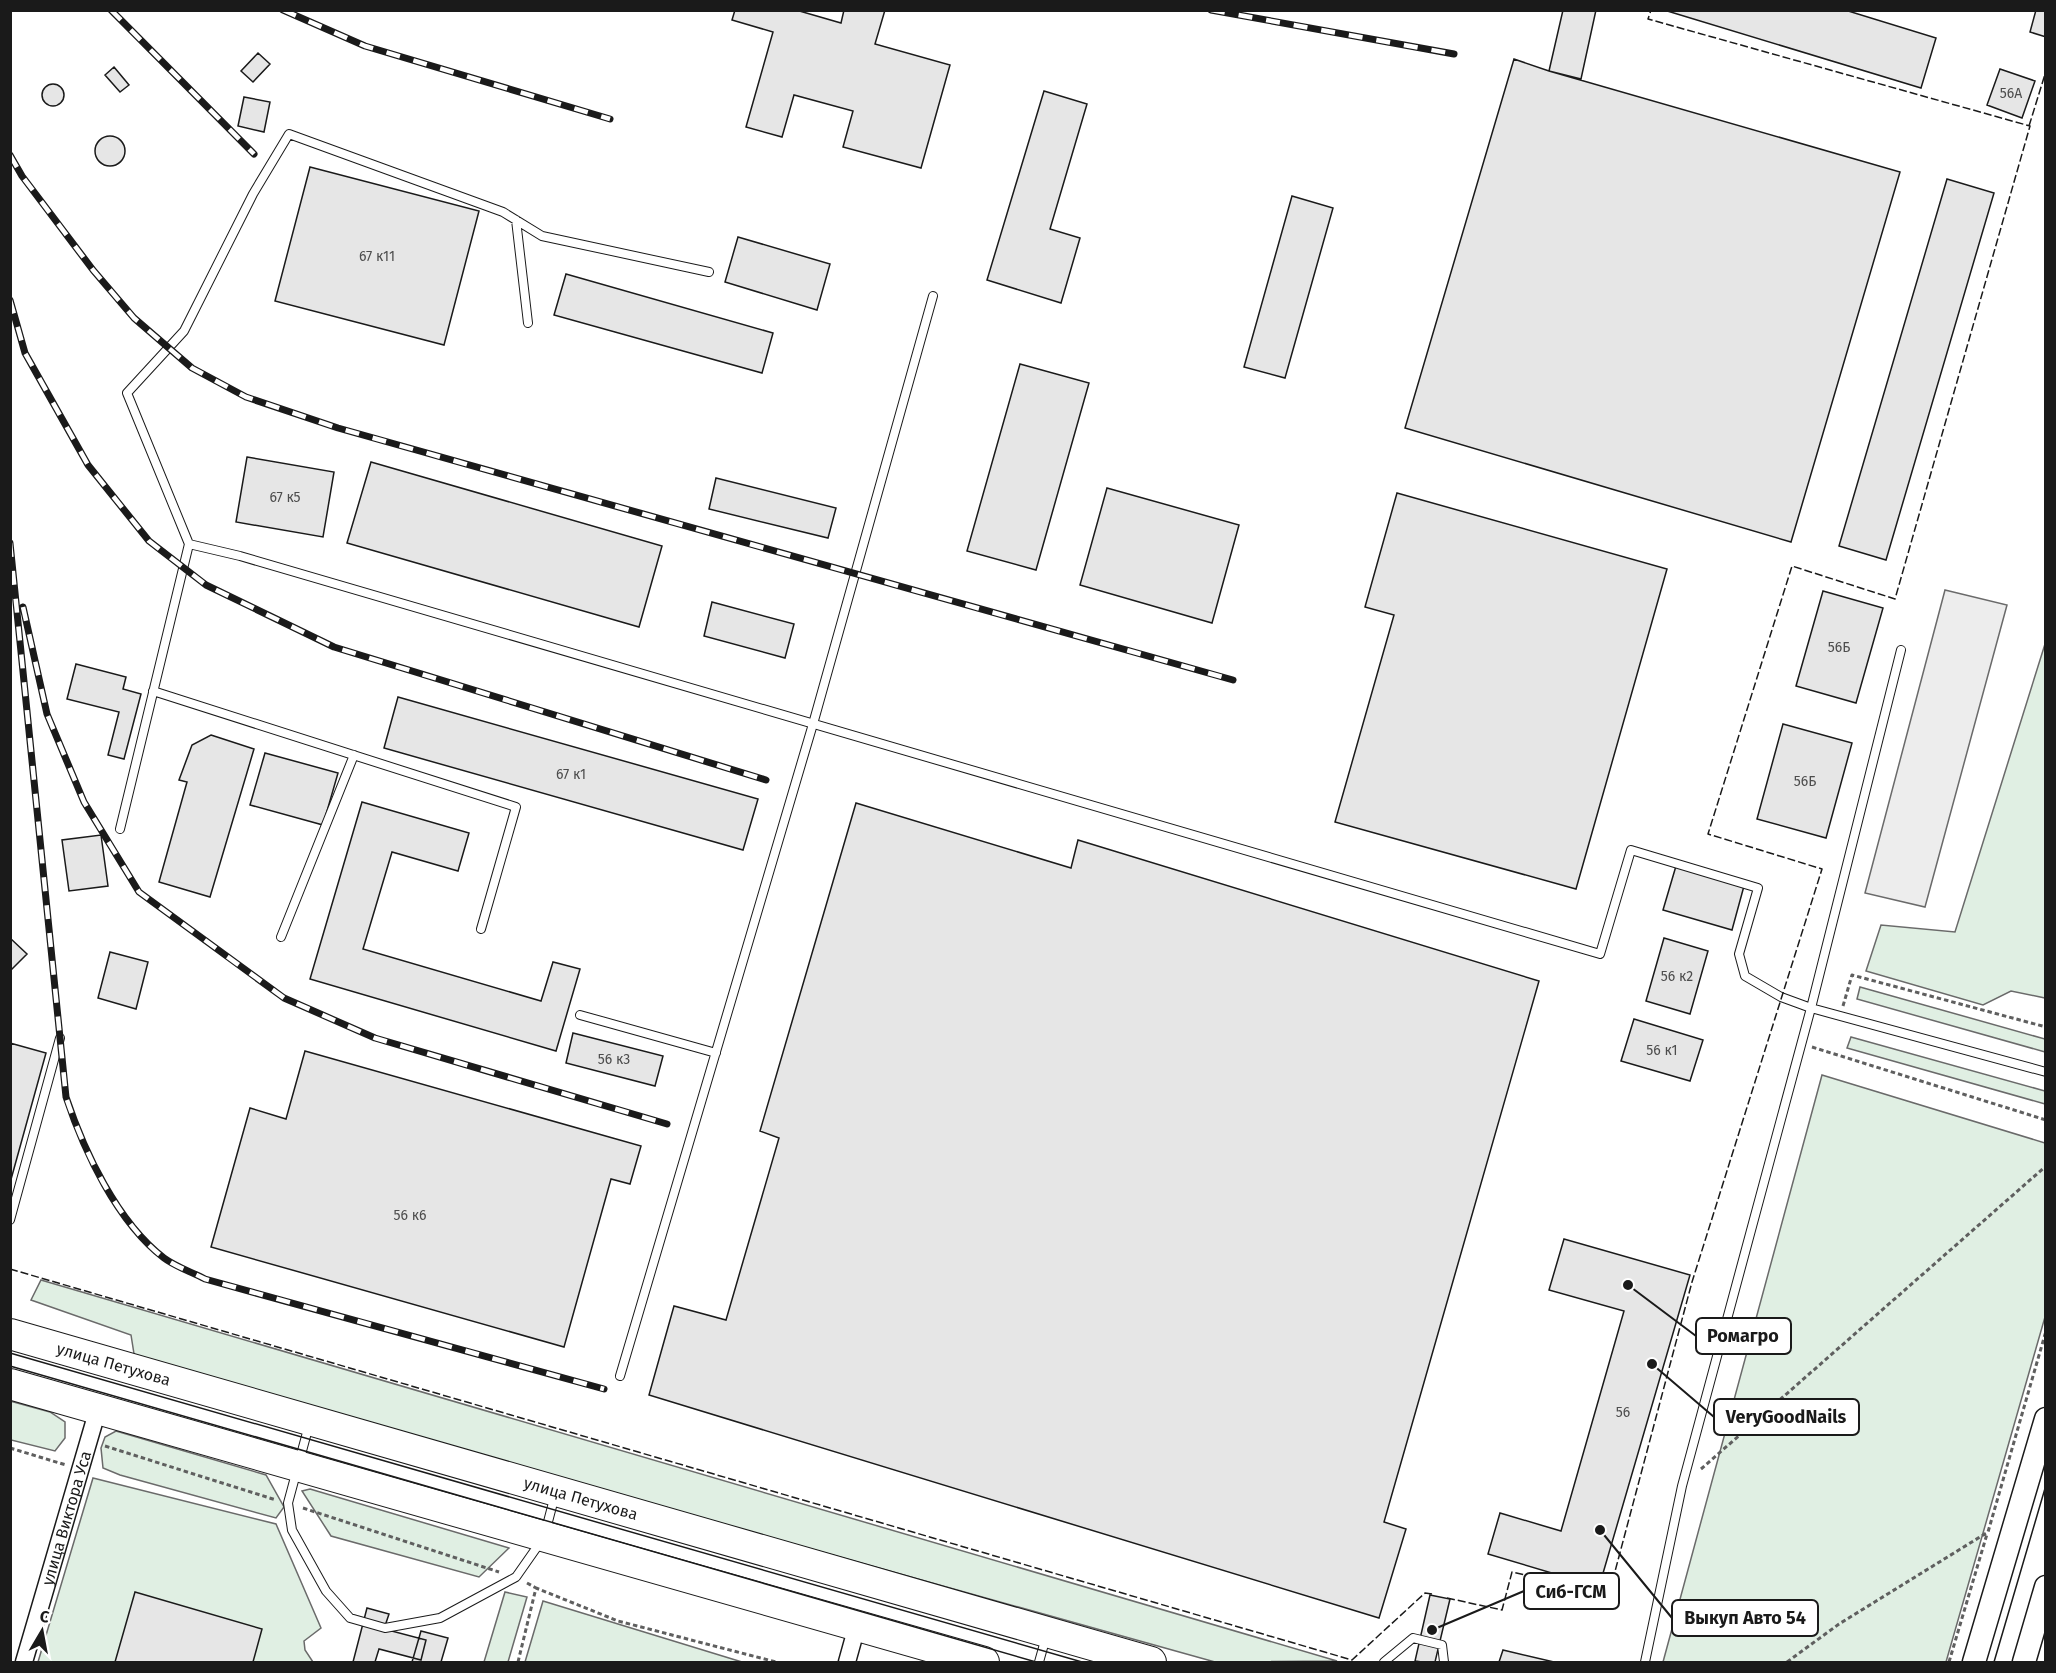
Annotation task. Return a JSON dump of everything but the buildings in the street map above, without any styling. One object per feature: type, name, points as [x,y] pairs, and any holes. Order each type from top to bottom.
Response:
[{"type":"highway","name":"улица Петухова","points":[[11,1334],[310,1422],[1151,1662]]},
{"type":"highway","points":[[10,1384],[984,1662]]},
{"type":"main road","points":[[1974,1662],[2046,1419]]},
{"type":"main road","points":[[2024,1662],[2046,1587]]},
{"type":"street","name":"улица Виктора Уса","points":[[24,1662],[98,1409]]},
{"type":"street","points":[[847,1662],[857,1626]]},
{"type":"lane","points":[[120,829],[189,544],[127,393],[184,331],[253,194],[289,134],[503,212],[542,236],[709,272]]},
{"type":"lane","points":[[516,220],[528,323]]},
{"type":"lane","points":[[620,1376],[813,724],[933,296]]},
{"type":"lane","points":[[189,544],[240,556],[1600,954],[1631,850],[1758,888],[1739,954],[1745,976],[1781,997],[1811,1008],[2046,1072]]},
{"type":"lane","points":[[1645,1662],[1682,1486],[1811,1008],[1901,650]]},
{"type":"lane","points":[[153,690],[516,807],[481,929]]},
{"type":"lane","points":[[281,937],[354,755]]},
{"type":"lane","points":[[580,1015],[716,1053]]},
{"type":"lane","points":[[10,1220],[60,1038]]},
{"type":"lane","points":[[310,1422],[288,1503],[292,1530],[326,1591],[350,1618],[385,1628],[440,1618],[516,1577],[544,1537],[555,1492]]},
{"type":"lane","points":[[1039,1662],[1048,1633]]},
{"type":"lane","points":[[1384,1662],[1413,1638],[1442,1646],[1444,1662]]},
{"type":"path","points":[[1840,1016],[1852,975],[2046,1027]]},
{"type":"path","points":[[1801,1043],[2046,1120]]},
{"type":"path","points":[[1682,1486],[2046,1166]]},
{"type":"path","points":[[1949,1662],[2046,1331]]},
{"type":"path","points":[[89,1441],[516,1577],[536,1588],[618,1621],[776,1662]]},
{"type":"path","points":[[10,1448],[81,1469]]},
{"type":"path","points":[[1787,1662],[1839,1624],[1988,1532]]},
{"type":"path","points":[[518,1662],[536,1588]]},
{"type":"green space","points":[[2045,644],[2045,998],[2011,991],[1983,1005],[1866,971],[1881,925],[1955,932]]},
{"type":"green space","points":[[1860,987],[2045,1039],[2045,1052],[1857,999]]},
{"type":"green space","points":[[1851,1037],[2045,1091],[2045,1104],[1847,1048]]},
{"type":"green space","points":[[1822,1075],[2045,1143],[2045,1317],[1946,1662],[1663,1662]]},
{"type":"green space","points":[[41,1280],[1337,1661],[1215,1662],[135,1360],[131,1335],[31,1300]]},
{"type":"green space","points":[[10,1401],[50,1412],[65,1422],[65,1438],[55,1451],[11,1440]]},
{"type":"green space","points":[[116,1431],[266,1475],[284,1507],[276,1518],[120,1475],[103,1468],[101,1448],[105,1437]]},
{"type":"green space","points":[[93,1478],[276,1524],[321,1628],[304,1641],[305,1650],[313,1662],[38,1662]]},
{"type":"green space","points":[[310,1489],[509,1548],[479,1577],[331,1536],[302,1491]]},
{"type":"green space","points":[[505,1592],[527,1597],[508,1662],[484,1662]]},
{"type":"green space","points":[[543,1601],[742,1662],[525,1662]]},
{"type":"shaded area","points":[[1945,590],[2007,605],[1925,907],[1865,893]]},
{"type":"tram line","points":[[10,1353],[1082,1662]]},
{"type":"tram line","points":[[10,1366],[1036,1662]]},
{"type":"tram line","points":[[1994,1662],[2046,1485]]},
{"type":"railway","points":[[111,10],[254,154]]},
{"type":"railway","points":[[283,10],[365,46],[610,119]]},
{"type":"railway","points":[[1211,10],[1454,54]]},
{"type":"railway","points":[[10,155],[22,176],[93,270],[134,318],[192,368],[246,397],[338,428],[1233,680]]},
{"type":"railway","points":[[10,300],[25,353],[88,465],[149,541],[206,585],[334,647],[766,780]]},
{"type":"railway","points":[[10,543],[66,1097],[82,1140],[104,1184],[131,1225],[164,1258],[205,1279],[604,1389]]},
{"type":"railway","points":[[23,607],[47,714],[84,802],[139,892],[284,998],[375,1038],[667,1124]]},
{"type":"fence","points":[[1447,1598],[1502,1610],[1512,1572],[1609,1594],[1692,1282],[1822,869],[1708,834],[1792,566],[1895,599],[2030,126],[1648,19],[1651,10]]},
{"type":"fence","points":[[2029,126],[2046,71]]},
{"type":"fence","points":[[10,1269],[1352,1660],[1425,1593],[1432,1594]]},
{"type":"place","name":"Ромагро","points":[[1628,1285]]},
{"type":"place","name":"VeryGoodNails","points":[[1652,1364]]},
{"type":"place","name":"Выкуп Авто 54","points":[[1600,1530]]},
{"type":"place","name":"Сиб-ГСМ","points":[[1432,1630]]}]
